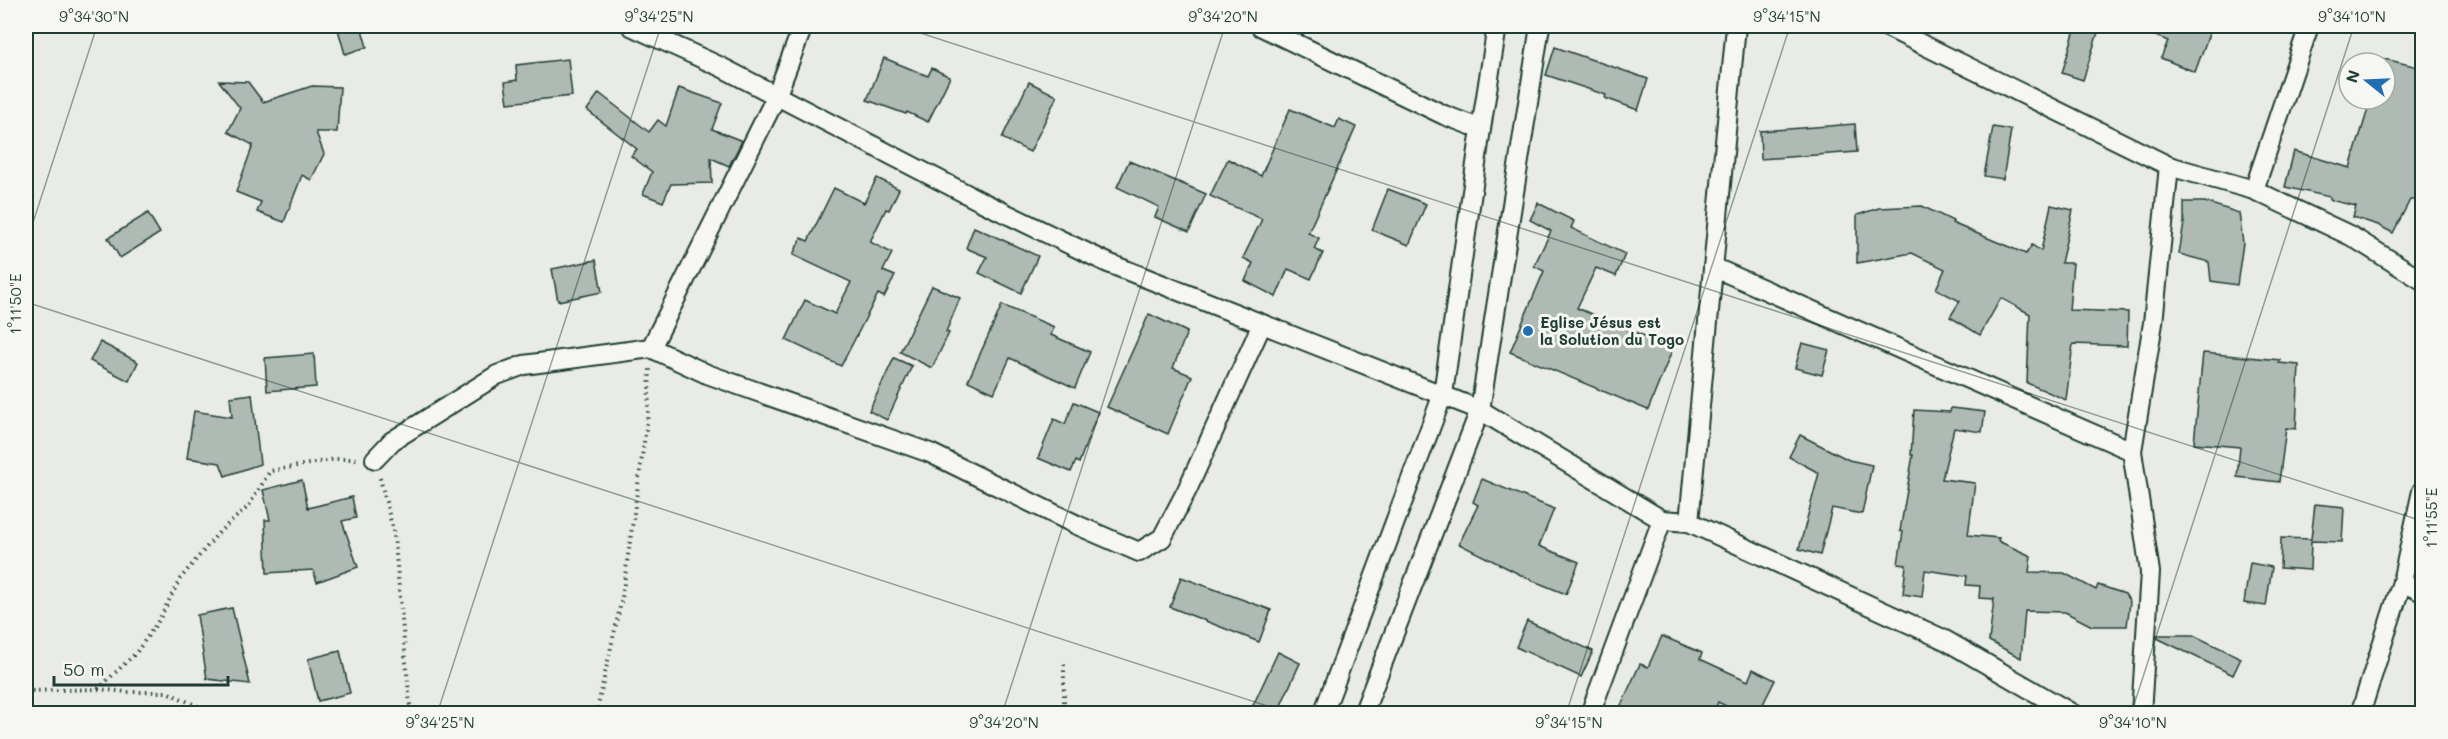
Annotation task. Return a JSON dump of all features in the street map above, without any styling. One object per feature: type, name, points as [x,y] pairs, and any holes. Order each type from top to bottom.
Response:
[{"type":"street","points":[[631,26],[721,67],[776,97],[1108,263],[1480,410],[1662,520],[1689,522],[1945,640],[2073,714]]},
{"type":"street","points":[[651,348],[776,97],[803,26]]},
{"type":"street","points":[[1260,26],[1289,32],[1444,115],[1480,129]]},
{"type":"street","points":[[1323,714],[1443,394],[1480,129],[1497,26]]},
{"type":"street","points":[[1363,714],[1480,410],[1540,26]]},
{"type":"street","points":[[1689,522],[1736,26]]},
{"type":"street","points":[[1885,26],[2169,166],[2253,190],[2351,236],[2422,280]]},
{"type":"street","points":[[2253,190],[2309,26]]},
{"type":"street","points":[[2141,714],[2150,572],[2132,451],[2153,323],[2169,166]]},
{"type":"street","points":[[1713,267],[2132,451]]},
{"type":"street","points":[[375,459],[392,441],[497,375],[524,365],[651,348],[707,375],[930,453],[1077,525],[1139,552],[1162,537],[1187,490],[1262,324]]},
{"type":"street","points":[[2360,714],[2402,582],[2422,491]]},
{"type":"street","points":[[1590,714],[1662,520]]},
{"type":"street","points":[[2402,582],[2422,592]]},
{"type":"path","points":[[596,714],[622,598],[648,414],[651,348]]},
{"type":"path","points":[[98,689],[136,653],[159,620],[180,579],[220,531],[248,507],[270,471],[336,459],[375,459],[394,534],[410,705],[416,714]]},
{"type":"path","points":[[1064,661],[1064,714]]},
{"type":"path","points":[[26,691],[98,689],[167,692],[214,714]]},
{"type":"building","points":[[337,26],[361,26],[367,47],[345,54]]},
{"type":"building","points":[[2076,26],[2100,26],[2083,80],[2062,73]]},
{"type":"building","points":[[2131,26],[2212,26],[2195,72],[2161,58],[2168,41]]},
{"type":"building","points":[[1555,47],[1648,79],[1638,110],[1605,98],[1606,95],[1546,75]]},
{"type":"building","points":[[884,58],[928,76],[932,68],[950,77],[928,122],[907,112],[906,114],[867,100]]},
{"type":"building","points":[[568,59],[572,96],[508,103],[505,82],[517,80],[516,65]]},
{"type":"building","points":[[2397,62],[2422,68],[2422,91],[2418,110],[2422,111],[2422,200],[2410,200],[2393,233],[2378,225],[2353,217],[2356,206],[2330,200],[2330,197],[2285,187],[2294,151],[2350,168],[2367,111],[2397,111]]},
{"type":"building","points":[[219,81],[248,82],[263,102],[312,86],[340,87],[337,132],[316,132],[324,154],[311,180],[302,175],[284,222],[257,212],[261,202],[236,192],[253,145],[228,132],[240,108]]},
{"type":"building","points":[[1029,82],[1057,96],[1030,152],[1002,138]]},
{"type":"building","points":[[679,88],[722,103],[712,129],[742,141],[729,166],[711,158],[712,183],[671,184],[663,202],[643,194],[652,172],[631,156],[637,149],[587,110],[599,93],[649,132],[658,120],[666,126]]},
{"type":"building","points":[[1290,109],[1335,128],[1339,119],[1356,127],[1308,233],[1319,238],[1314,249],[1323,253],[1311,279],[1288,269],[1276,297],[1245,281],[1253,263],[1243,258],[1262,219],[1210,196],[1228,159],[1261,176]]},
{"type":"building","points":[[1855,124],[1857,152],[1761,159],[1760,131]]},
{"type":"building","points":[[1993,127],[2011,130],[2003,179],[1984,176]]},
{"type":"building","points":[[1129,161],[1206,194],[1189,232],[1155,217],[1159,207],[1117,187]]},
{"type":"building","points":[[877,178],[899,189],[889,210],[886,209],[870,242],[892,253],[883,271],[895,276],[884,297],[878,294],[841,366],[786,340],[805,300],[835,314],[851,282],[793,255],[801,238],[808,241],[834,188],[864,203]]},
{"type":"building","points":[[1388,189],[1426,204],[1409,245],[1372,230]]},
{"type":"building","points":[[2184,202],[2205,202],[2239,213],[2243,243],[2237,285],[2211,281],[2209,262],[2179,254],[2184,223]]},
{"type":"building","points":[[1538,203],[1574,221],[1571,228],[1625,254],[1616,276],[1596,268],[1577,308],[1673,348],[1648,410],[1510,352],[1544,271],[1534,266],[1551,231],[1530,220]]},
{"type":"building","points":[[2051,205],[2073,210],[2061,263],[2073,263],[2069,310],[2128,312],[2127,346],[2073,344],[2066,400],[2027,383],[2030,314],[2001,298],[1980,335],[1950,317],[1960,301],[1936,289],[1945,269],[1912,253],[1857,263],[1857,215],[1879,208],[1922,206],[1953,221],[1952,223],[2026,254],[2032,245],[2041,251]]},
{"type":"building","points":[[148,213],[160,233],[120,258],[108,238]]},
{"type":"building","points":[[974,227],[1038,256],[1021,293],[979,273],[987,257],[966,248]]},
{"type":"building","points":[[596,260],[602,292],[558,301],[552,269]]},
{"type":"building","points":[[932,286],[960,298],[946,332],[949,333],[932,368],[900,352]]},
{"type":"building","points":[[1002,305],[1054,327],[1051,335],[1090,352],[1075,388],[1010,358],[994,393],[968,381]]},
{"type":"building","points":[[1149,314],[1187,332],[1173,368],[1192,376],[1168,434],[1107,407]]},
{"type":"building","points":[[100,342],[138,362],[129,381],[90,361]]},
{"type":"building","points":[[1802,343],[1829,350],[1822,375],[1795,368]]},
{"type":"building","points":[[2203,353],[2280,360],[2279,363],[2299,365],[2296,429],[2286,428],[2279,482],[2237,477],[2240,447],[2194,443]]},
{"type":"building","points":[[314,354],[316,387],[267,391],[265,358]]},
{"type":"building","points":[[894,358],[912,366],[887,420],[869,411]]},
{"type":"building","points":[[252,394],[260,464],[225,476],[220,463],[187,458],[194,411],[232,417],[230,397]]},
{"type":"building","points":[[1074,402],[1098,412],[1079,463],[1076,461],[1071,472],[1038,458],[1054,419],[1065,424]]},
{"type":"building","points":[[1951,408],[1985,412],[1982,432],[1954,428],[1942,479],[1975,483],[1968,535],[1999,538],[1998,541],[2031,556],[2029,572],[2064,573],[2096,590],[2098,585],[2125,594],[2130,602],[2127,626],[2092,626],[2065,612],[2025,611],[2021,658],[1989,641],[1994,599],[1979,598],[1980,586],[1966,585],[1967,576],[1925,570],[1922,597],[1903,594],[1906,565],[1898,564],[1903,532],[1900,531],[1913,455],[1911,455],[1914,410],[1950,412]]},
{"type":"building","points":[[1800,435],[1849,460],[1872,465],[1862,514],[1832,508],[1820,555],[1799,549],[1819,473],[1789,457]]},
{"type":"building","points":[[1482,479],[1554,509],[1539,546],[1579,562],[1566,594],[1531,580],[1459,544],[1478,505],[1473,502]]},
{"type":"building","points":[[302,480],[308,508],[352,497],[356,518],[342,521],[358,567],[317,582],[313,570],[267,573],[265,520],[270,520],[263,490]]},
{"type":"building","points":[[2315,504],[2344,507],[2342,542],[2311,541],[2310,570],[2280,568],[2281,538],[2311,539]]},
{"type":"building","points":[[2250,563],[2272,567],[2266,606],[2244,603]]},
{"type":"building","points":[[1181,577],[1271,610],[1259,642],[1170,607]]},
{"type":"building","points":[[232,608],[250,684],[207,679],[197,615]]},
{"type":"building","points":[[1527,621],[1593,651],[1581,677],[1516,647]]},
{"type":"building","points":[[2157,635],[2193,635],[2241,658],[2233,675],[2157,638]]},
{"type":"building","points":[[1662,636],[1702,653],[1700,659],[1748,681],[1753,669],[1775,680],[1758,714],[1742,714],[1718,702],[1713,714],[1617,714],[1640,664],[1648,667]]},
{"type":"building","points":[[340,651],[350,693],[318,701],[308,659]]},
{"type":"building","points":[[1278,652],[1300,663],[1277,714],[1249,714]]},
{"type":"place","name":"Eglise Jésus est la Solution du Togo","points":[[1528,331]]}]
